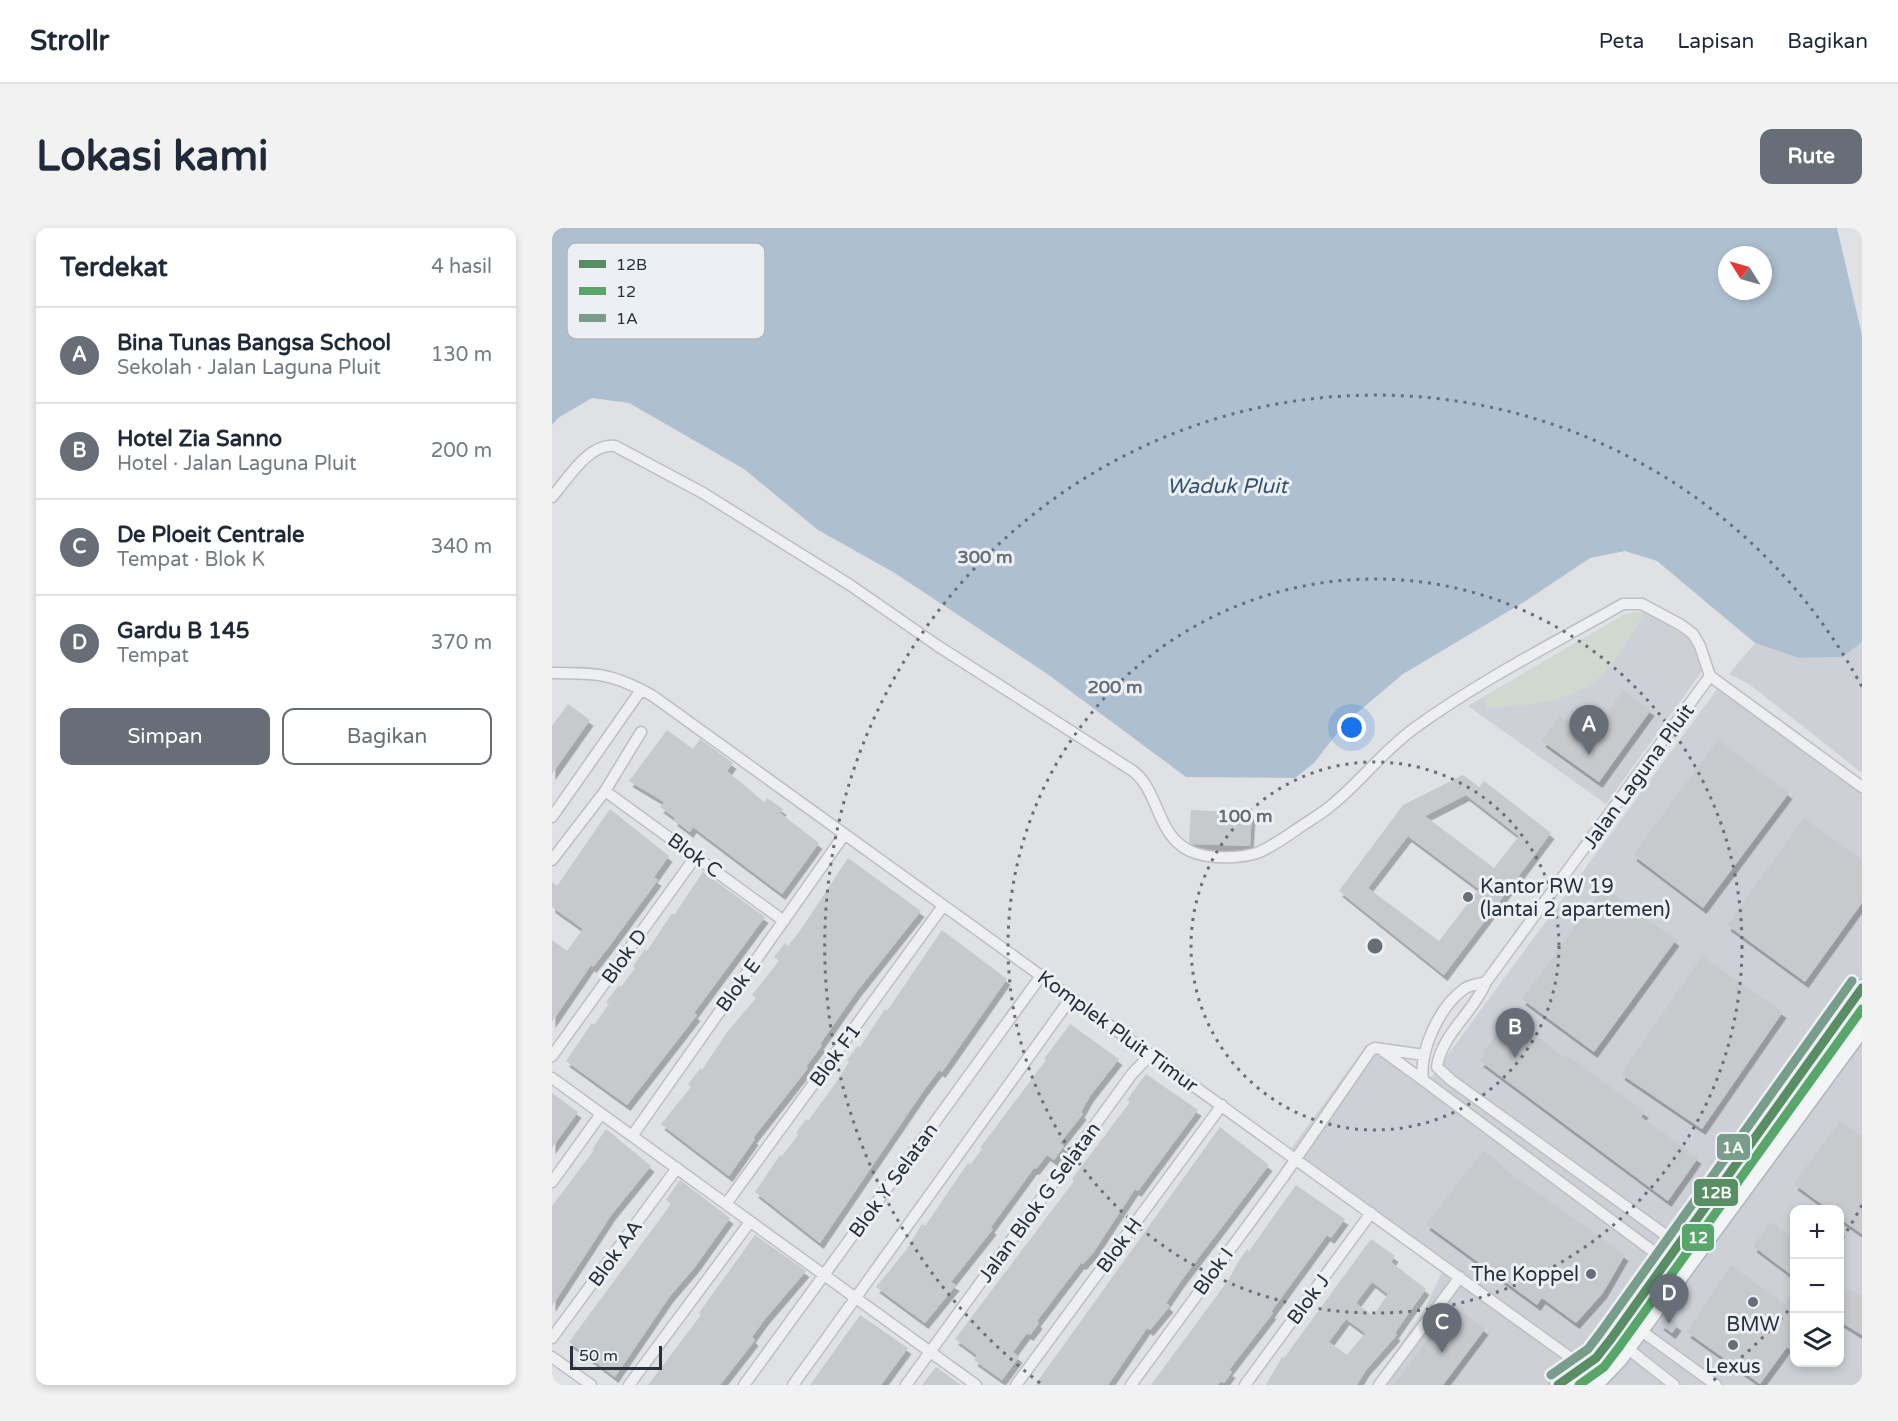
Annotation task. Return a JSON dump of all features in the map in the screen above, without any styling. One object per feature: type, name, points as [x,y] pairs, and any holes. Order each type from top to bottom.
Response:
[{"type":"highway","points":[[1558,1385],[1596,1358],[1611,1339],[1862,988]]},
{"type":"highway","points":[[1594,1385],[1627,1348],[1862,1028]]},
{"type":"highway","points":[[1825,1039],[1844,1053]]},
{"type":"street","points":[[552,497],[595,450],[608,445],[615,446],[704,493],[850,585],[938,646],[1133,771],[1146,783],[1167,831],[1184,847],[1204,855],[1225,857],[1250,854],[1281,840],[1332,805],[1417,726],[1485,682],[1623,604],[1642,604],[1663,614],[1693,634],[1700,646],[1710,676],[1862,787]]},
{"type":"street","name":"Komplek Pluit Timur","points":[[552,673],[605,675],[618,678],[653,696],[1582,1366]]},
{"type":"street","name":"Jalan Laguna Pluit","points":[[1585,1177],[1451,1080],[1437,1067],[1438,1057],[1481,994],[1486,982],[1710,676]]},
{"type":"street","points":[[552,817],[641,690]]},
{"type":"street","points":[[552,860],[604,791],[641,732]]},
{"type":"street","name":"Blok C","points":[[604,791],[784,921]]},
{"type":"street","name":"Blok E","points":[[632,1136],[844,835]]},
{"type":"street","name":"Blok D","points":[[552,1056],[696,856]]},
{"type":"street","name":"Blok F1","points":[[726,1204],[943,906]]},
{"type":"street","name":"Blok Y Selatan","points":[[744,1385],[1041,975]]},
{"type":"street","points":[[1423,1080],[1424,1055],[1430,1035],[1450,1004],[1465,988],[1486,982]]},
{"type":"street","points":[[794,1385],[1071,998]]},
{"type":"street","points":[[1380,1049],[1424,1055]]},
{"type":"street","points":[[1380,1049],[1666,1261]]},
{"type":"street","name":"Blok I","points":[[1131,1385],[1296,1158],[1371,1050],[1380,1049]]},
{"type":"street","name":"Jalan Blok G Selatan","points":[[906,1385],[1132,1074],[1150,1055]]},
{"type":"street","points":[[552,1078],[976,1385]]},
{"type":"street","name":"Blok H","points":[[1017,1385],[1222,1105]]},
{"type":"street","points":[[552,1182],[602,1113]]},
{"type":"street","name":"Blok AA","points":[[552,1338],[677,1168]]},
{"type":"street","points":[[1573,1192],[1585,1177],[1678,1245]]},
{"type":"street","name":"Blok J","points":[[1245,1385],[1371,1213]]},
{"type":"street","points":[[629,1385],[750,1222]]},
{"type":"street","points":[[1379,1385],[1460,1277]]},
{"type":"street","points":[[1640,1330],[1716,1385]]},
{"type":"street","points":[[1627,1348],[1674,1385]]},
{"type":"street","points":[[552,1358],[591,1385]]},
{"type":"shaded area","points":[[1646,611],[1691,640],[1703,670],[1606,804],[1468,706],[1625,614]]},
{"type":"shaded area","points":[[1646,611],[1605,673],[1579,691],[1534,704],[1487,708],[1484,697],[1625,614]]},
{"type":"shaded area","points":[[1862,642],[1862,773],[1749,684],[1729,674],[1755,643],[1799,658],[1843,657]]},
{"type":"shaded area","points":[[1718,688],[1862,793],[1862,1385],[1372,1385],[1424,1310],[1444,1268],[1287,1154],[1366,1046],[1424,1087]]},
{"type":"water","name":"Waduk Pluit","points":[[552,228],[1837,228],[1862,335],[1862,642],[1843,657],[1799,658],[1755,643],[1657,561],[1625,551],[1590,558],[1524,602],[1403,674],[1345,723],[1314,763],[1295,778],[1186,777],[1046,673],[893,572],[818,530],[744,469],[629,403],[592,398],[558,418],[552,425]]},
{"type":"building","points":[[1623,690],[1651,710],[1599,782],[1542,741],[1559,716],[1589,737]]},
{"type":"building","points":[[568,704],[590,720],[552,774],[552,726]]},
{"type":"building","points":[[667,730],[693,749],[700,739],[733,763],[727,771],[764,802],[767,798],[783,809],[780,813],[819,843],[782,894],[693,827],[690,832],[660,807],[664,802],[629,781]]},
{"type":"building","points":[[1718,740],[1789,793],[1703,908],[1633,855]]},
{"type":"building","points":[[1463,775],[1479,787],[1484,781],[1551,833],[1444,975],[1339,891],[1403,805]],"holes":[[[1466,795],[1519,836],[1494,868],[1425,816]],[[1408,836],[1479,889],[1439,941],[1368,888]]]},
{"type":"building","points":[[610,809],[669,856],[654,877],[658,880],[593,967],[591,965],[552,1022],[552,940],[567,951],[583,929],[552,907],[552,882],[557,886]]},
{"type":"building","points":[[1191,810],[1252,813],[1250,846],[1192,844],[1189,842]]},
{"type":"building","points":[[1804,818],[1862,860],[1862,903],[1805,982],[1727,925]]},
{"type":"building","points":[[848,858],[921,911],[858,990],[820,1044],[822,1045],[806,1067],[808,1068],[753,1138],[755,1139],[729,1176],[661,1124],[691,1087],[688,1084],[700,1069],[702,1070],[728,1031],[756,998],[752,995],[779,961],[774,957],[785,943],[788,946],[802,928]]},
{"type":"building","points":[[703,872],[765,917],[694,1013],[697,1015],[627,1105],[566,1061],[592,1023],[594,1025],[609,1004],[606,1002],[619,985],[621,987],[645,949],[647,951]]},
{"type":"building","points":[[1604,887],[1676,940],[1594,1052],[1522,999]]},
{"type":"building","points":[[942,930],[1007,979],[942,1072],[939,1070],[924,1090],[820,1243],[755,1192],[780,1155],[782,1156],[798,1135],[796,1133],[806,1119],[808,1121],[835,1084],[849,1062],[847,1060],[858,1046],[860,1047],[885,1009],[887,1011]]},
{"type":"building","points":[[1702,956],[1783,1012],[1702,1129],[1621,1074]]},
{"type":"building","points":[[1513,1018],[1565,1058],[1567,1055],[1645,1112],[1641,1117],[1698,1158],[1668,1201],[1480,1061],[1485,1054],[1483,1052],[1505,1023],[1508,1025]]},
{"type":"building","points":[[1070,1024],[1119,1059],[1090,1096],[1081,1112],[1083,1114],[1060,1143],[1064,1146],[1054,1160],[1047,1155],[1036,1169],[1034,1168],[991,1227],[993,1229],[951,1282],[956,1285],[925,1323],[876,1287],[906,1250],[922,1224],[925,1226],[968,1163],[970,1165],[982,1149],[980,1148]]},
{"type":"building","points":[[1146,1074],[1198,1110],[1138,1191],[1135,1189],[1093,1253],[1083,1264],[1081,1263],[1037,1321],[1039,1323],[1030,1335],[1027,1333],[1013,1352],[1019,1357],[1002,1380],[974,1360],[977,1355],[955,1339],[1074,1181],[1072,1179],[1130,1102],[1127,1100]]},
{"type":"building","points":[[552,1093],[578,1112],[552,1148]]},
{"type":"building","points":[[1840,1121],[1862,1136],[1862,1234],[1844,1221],[1844,1205],[1823,1205],[1794,1184]]},
{"type":"building","points":[[1220,1127],[1269,1165],[1181,1281],[1166,1303],[1170,1306],[1150,1330],[1147,1328],[1108,1385],[1035,1385]]},
{"type":"building","points":[[606,1129],[651,1166],[612,1214],[552,1306],[552,1206],[594,1150],[592,1149]]},
{"type":"building","points":[[1484,1150],[1515,1177],[1625,1255],[1603,1293],[1576,1323],[1542,1298],[1537,1305],[1426,1224]]},
{"type":"building","points":[[680,1180],[730,1218],[695,1267],[670,1296],[615,1377],[569,1342],[671,1204],[666,1200]]},
{"type":"building","points":[[1296,1185],[1345,1219],[1331,1238],[1327,1235],[1271,1312],[1273,1313],[1229,1370],[1232,1372],[1224,1383],[1221,1381],[1218,1385],[1151,1385],[1229,1279],[1247,1249],[1249,1251]]},
{"type":"building","points":[[1771,1222],[1790,1236],[1790,1274],[1753,1246]]},
{"type":"building","points":[[755,1235],[806,1271],[765,1319],[752,1337],[755,1340],[720,1385],[648,1385],[701,1315],[699,1313]]},
{"type":"building","points":[[1371,1239],[1395,1256],[1391,1262],[1426,1289],[1395,1333],[1397,1335],[1366,1370],[1357,1385],[1266,1385],[1282,1357],[1284,1358]],"holes":[[[1372,1282],[1388,1294],[1373,1316],[1356,1303]],[[1346,1319],[1365,1333],[1347,1355],[1329,1342]]]},
{"type":"building","points":[[1731,1265],[1785,1304],[1790,1297],[1790,1347],[1787,1347],[1760,1384],[1687,1332]]},
{"type":"building","points":[[1847,1287],[1862,1296],[1862,1335],[1844,1324],[1844,1292]]},
{"type":"building","points":[[1453,1305],[1485,1329],[1443,1385],[1394,1385]]},
{"type":"building","points":[[860,1315],[908,1348],[881,1385],[810,1385]]},
{"type":"building","points":[[1666,1316],[1678,1325],[1672,1333],[1660,1324]]},
{"type":"building","points":[[936,1367],[961,1385],[922,1385]]},
{"type":"transit line","name":"1A","points":[[1551,1375],[1588,1349],[1601,1332],[1852,981]]},
{"type":"transit line","name":"12B","points":[[1558,1385],[1596,1358],[1611,1339],[1862,988]]},
{"type":"transit line","name":"12","points":[[1579,1385],[1604,1367],[1620,1346],[1862,1009]]},
{"type":"place","name":"Bina Tunas Bangsa School","points":[[1589,755]]},
{"type":"place","name":"Kantor RW 19 (lantai 2 apartemen)","points":[[1468,897]]},
{"type":"place","name":"Hotel Zia Sanno","points":[[1515,1058]]},
{"type":"place","name":"The Koppel","points":[[1591,1274]]},
{"type":"place","name":"BMW","points":[[1753,1302]]},
{"type":"place","name":"Gardu B 145","points":[[1669,1324]]},
{"type":"place","name":"Lexus","points":[[1733,1345]]},
{"type":"place","name":"De Ploeit Centrale","points":[[1442,1353]]}]
